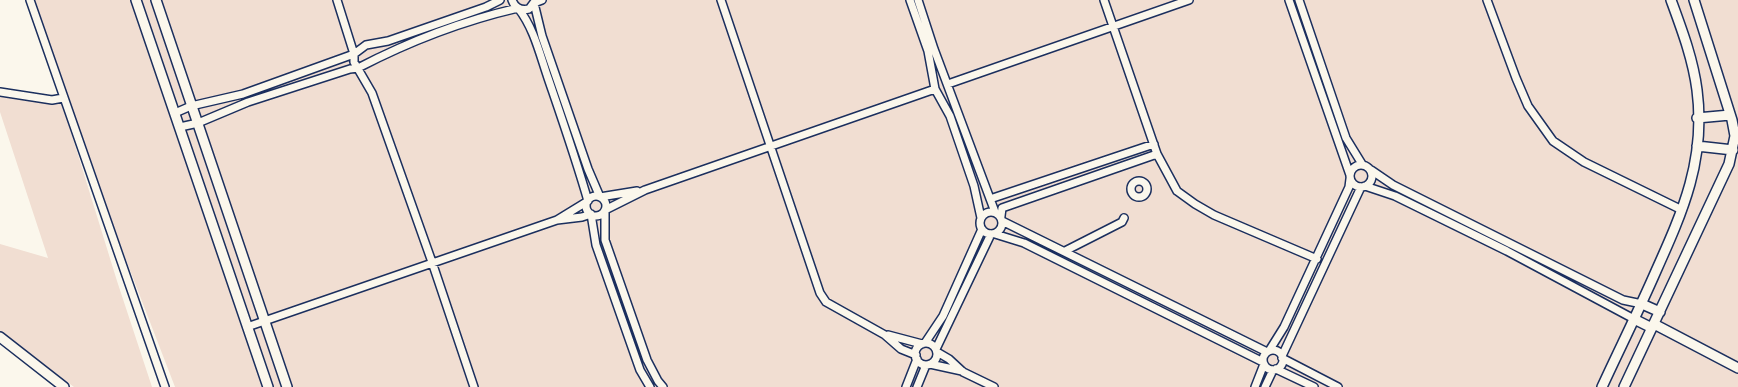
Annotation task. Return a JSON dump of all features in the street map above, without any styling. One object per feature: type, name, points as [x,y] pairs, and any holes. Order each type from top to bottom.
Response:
[{"type":"street","points":[[30,0],[165,387]]},
{"type":"street","points":[[136,0],[268,387]]},
{"type":"street","points":[[156,0],[287,387]]},
{"type":"street","points":[[337,0],[354,54],[354,62],[372,93],[432,262],[474,387]]},
{"type":"street","points":[[175,113],[191,106],[243,94],[354,54],[366,45],[388,41],[486,7],[500,0]]},
{"type":"street","points":[[512,0],[523,15],[533,36],[578,165],[588,201],[587,207],[591,214],[596,245],[640,370],[650,387]]},
{"type":"street","points":[[180,127],[198,124],[248,102],[350,69],[358,68],[400,47],[489,15],[518,8],[529,9],[535,2],[542,0]]},
{"type":"street","points":[[721,0],[769,146],[820,293],[826,302],[885,334],[923,344],[931,344],[962,372]]},
{"type":"street","points":[[906,387],[916,357],[917,349],[923,344],[943,316],[982,229],[974,186],[952,123],[935,89],[928,51],[910,0]]},
{"type":"street","points":[[1104,0],[1157,154],[1177,191],[1214,215],[1317,259]]},
{"type":"street","points":[[948,84],[1190,0]]},
{"type":"street","points":[[1289,0],[1350,177],[1354,184],[1395,196],[1507,252],[1634,319],[1653,326],[1738,368]]},
{"type":"street","points":[[1299,0],[1346,138],[1362,164],[1369,167],[1393,186],[1512,243],[1623,300],[1642,304],[1660,312]]},
{"type":"street","points":[[1487,0],[1525,99],[1540,125],[1553,141],[1584,162],[1682,210]]},
{"type":"street","points":[[1602,387],[1642,304],[1682,210],[1688,194],[1697,146],[1697,92],[1691,56],[1671,0]]},
{"type":"street","points":[[1624,387],[1714,197],[1733,150],[1735,136],[1730,115],[1694,0]]},
{"type":"street","points":[[535,2],[542,36],[588,169],[600,197],[605,202],[605,240],[646,360],[663,387]]},
{"type":"street","points":[[913,8],[919,3],[934,49],[990,199],[999,216],[1000,230],[993,234],[936,350],[936,358],[928,364],[917,387]]},
{"type":"street","points":[[247,327],[557,220],[582,217],[591,214],[597,215],[646,190],[935,89]]},
{"type":"street","points":[[0,92],[52,100],[63,98]]},
{"type":"street","points":[[1698,118],[1730,115]]},
{"type":"street","points":[[990,199],[1154,144]]},
{"type":"street","points":[[1697,146],[1733,150]]},
{"type":"street","points":[[999,216],[1002,208],[1157,154]]},
{"type":"street","points":[[1255,387],[1263,363],[1264,355],[1284,327],[1317,259],[1349,188],[1350,177],[1354,167],[1362,164]]},
{"type":"street","points":[[1265,387],[1274,370],[1282,364],[1282,357],[1363,187],[1371,181],[1371,170]]},
{"type":"street","points":[[557,220],[592,197],[646,190]]},
{"type":"street","points":[[981,218],[988,212],[999,216],[1064,251],[1194,316],[1268,351],[1278,352],[1282,357],[1338,387]]},
{"type":"street","points":[[1064,251],[1122,222],[1124,218]]},
{"type":"street","points":[[1466,231],[1469,223]]},
{"type":"street","points":[[982,229],[993,234],[1024,243],[1190,325],[1263,363],[1268,368],[1314,387]]},
{"type":"street","points":[[1507,252],[1512,243]]},
{"type":"street","points":[[1190,325],[1194,316]]},
{"type":"street","points":[[885,334],[901,349],[916,357],[921,363],[962,372],[994,387]]},
{"type":"street","points":[[0,337],[64,387]]},
{"type":"shaded area","points":[[26,0],[1738,0],[1738,387],[175,387]]},
{"type":"shaded area","points":[[0,96],[62,103],[117,281],[152,387],[74,387],[0,331],[0,244],[48,258],[0,112]]}]
